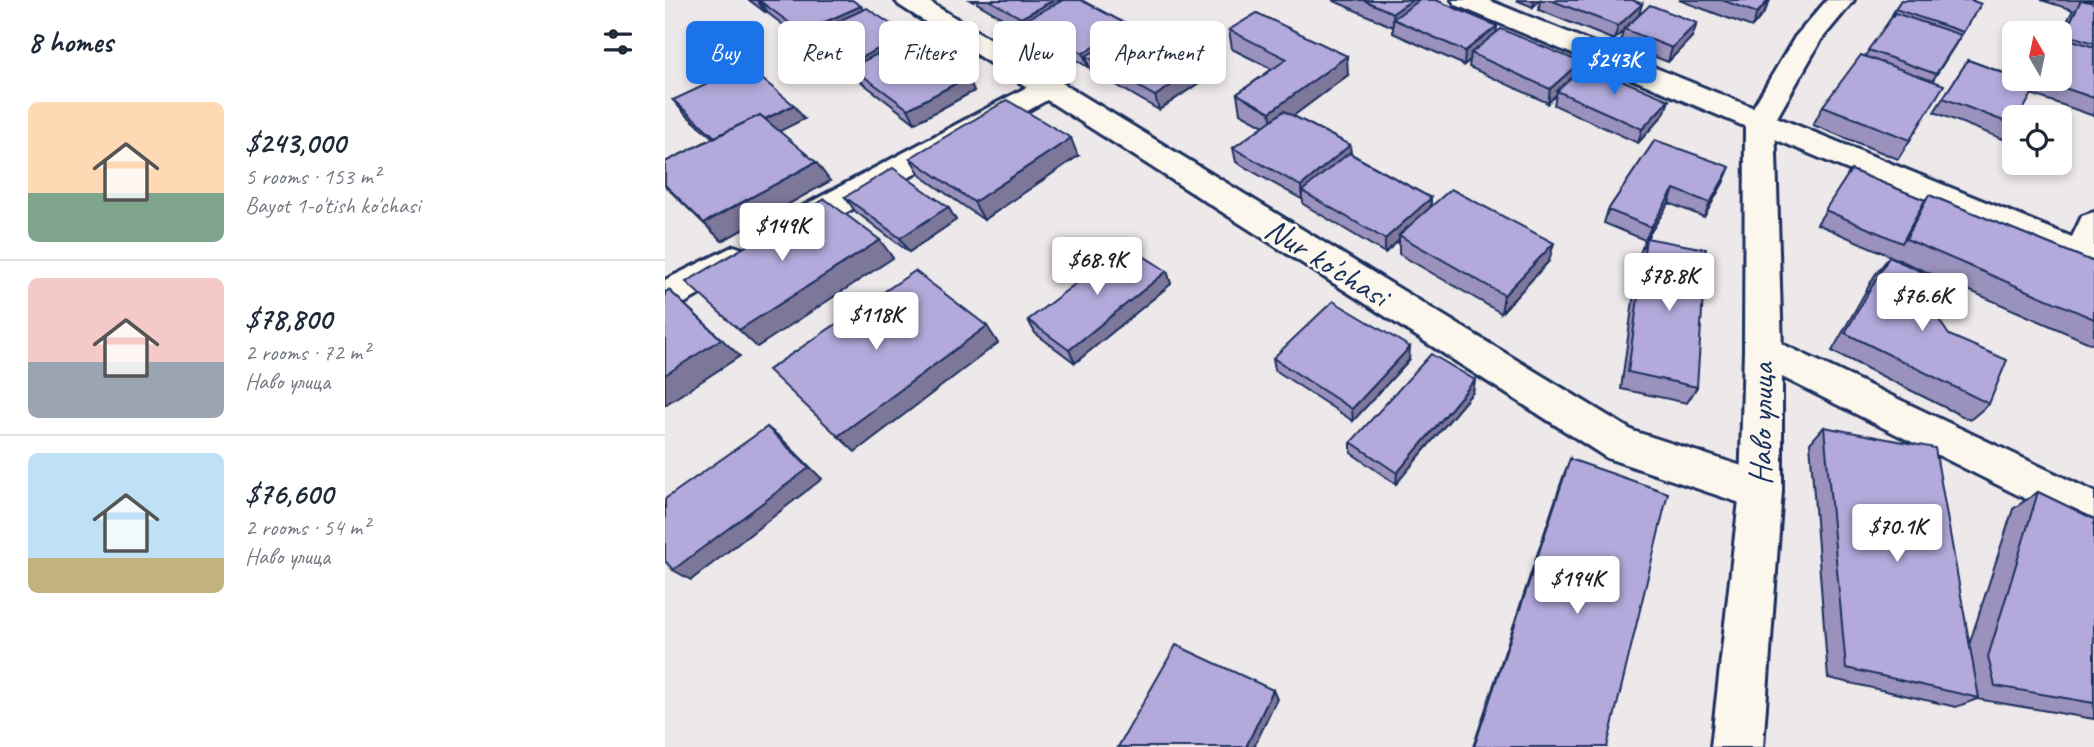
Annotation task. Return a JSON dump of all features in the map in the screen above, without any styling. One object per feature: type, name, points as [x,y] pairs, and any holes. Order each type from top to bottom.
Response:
[{"type":"street","name":"Nur ko'chasi","points":[[908,0],[1621,445],[1761,491]]},
{"type":"street","points":[[1465,0],[2088,258],[2094,224]]},
{"type":"street","points":[[1760,121],[1809,37],[1841,0]]},
{"type":"street","points":[[665,297],[1047,88]]},
{"type":"street","name":"Наво улица","points":[[1737,747],[1761,491],[1763,351],[1760,121]]},
{"type":"street","points":[[1763,351],[2094,513]]},
{"type":"building","points":[[852,0],[861,6],[827,21],[787,21],[760,1]]},
{"type":"building","points":[[989,0],[1054,0],[1021,18]]},
{"type":"building","points":[[1063,0],[1081,0],[1121,21],[1090,21],[1090,49],[1083,53],[1076,49],[1076,21],[1025,20]]},
{"type":"building","points":[[1363,0],[1412,0],[1393,13]]},
{"type":"building","points":[[1420,0],[1436,0],[1497,26],[1465,51],[1393,19]]},
{"type":"building","points":[[1550,0],[1632,0],[1642,4],[1618,26]]},
{"type":"building","points":[[1722,0],[1769,0],[1757,13]]},
{"type":"building","points":[[1901,0],[1970,0],[1981,4],[1963,32],[1895,9]]},
{"type":"building","points":[[2081,0],[2094,3],[2094,43],[2072,36],[2070,21]]},
{"type":"building","points":[[1650,5],[1697,23],[1672,48],[1624,29]]},
{"type":"building","points":[[867,8],[886,21],[879,21],[879,49],[865,56],[865,21],[839,21]]},
{"type":"building","points":[[1257,13],[1347,56],[1270,112],[1237,94],[1287,59],[1229,30]]},
{"type":"building","points":[[1895,13],[1961,35],[1936,74],[1868,50]]},
{"type":"building","points":[[1501,29],[1580,62],[1550,89],[1471,53]]},
{"type":"building","points":[[2072,40],[2094,47],[2094,98],[2072,91]]},
{"type":"building","points":[[879,53],[879,84],[955,84],[908,109],[865,77],[865,60]]},
{"type":"building","points":[[1861,55],[1944,85],[1910,140],[1823,106]]},
{"type":"building","points":[[1968,60],[2002,73],[2002,91],[2034,91],[2026,105],[2002,105],[2002,120],[1943,98]]},
{"type":"building","points":[[1586,65],[1669,100],[1642,129],[1557,91]]},
{"type":"building","points":[[764,81],[794,105],[765,119],[760,115],[715,137],[673,100],[707,84],[764,84]]},
{"type":"building","points":[[1134,84],[1173,84],[1155,96]]},
{"type":"building","points":[[1007,100],[1071,138],[974,202],[910,158]]},
{"type":"building","points":[[1284,111],[1350,145],[1301,186],[1233,148]]},
{"type":"building","points":[[760,115],[816,162],[704,223],[665,185],[665,162]]},
{"type":"building","points":[[1655,140],[1730,167],[1710,203],[1674,189],[1651,227],[1608,210]]},
{"type":"building","points":[[1349,153],[1431,198],[1385,239],[1302,191]]},
{"type":"building","points":[[893,168],[948,207],[900,238],[845,197]]},
{"type":"building","points":[[1851,170],[1925,200],[1902,243],[1825,210]]},
{"type":"building","points":[[1451,189],[1554,243],[1504,295],[1399,235]]},
{"type":"building","points":[[1929,195],[2094,262],[2094,319],[1906,239]]},
{"type":"building","points":[[825,199],[880,240],[739,330],[686,282]]},
{"type":"building","points":[[1646,238],[1706,249],[1697,387],[1628,372]]},
{"type":"building","points":[[1126,245],[1167,271],[1069,350],[1028,320]]},
{"type":"building","points":[[1889,257],[1938,279],[1926,300],[1949,335],[2007,360],[1989,404],[1845,333]]},
{"type":"building","points":[[915,271],[987,326],[838,436],[768,370]]},
{"type":"building","points":[[669,290],[721,339],[665,375],[665,292]]},
{"type":"building","points":[[1333,301],[1410,347],[1352,409],[1273,358]]},
{"type":"building","points":[[1431,354],[1475,380],[1397,473],[1351,442]]},
{"type":"building","points":[[767,427],[809,468],[673,570],[665,561],[665,499]]},
{"type":"building","points":[[1824,427],[1935,448],[1979,698],[1846,668]]},
{"type":"building","points":[[1570,459],[1668,493],[1607,747],[1474,747]]},
{"type":"building","points":[[2038,492],[2094,519],[2094,703],[1995,686],[1988,657]]},
{"type":"building","points":[[1176,645],[1273,690],[1246,747],[1118,747]]}]
